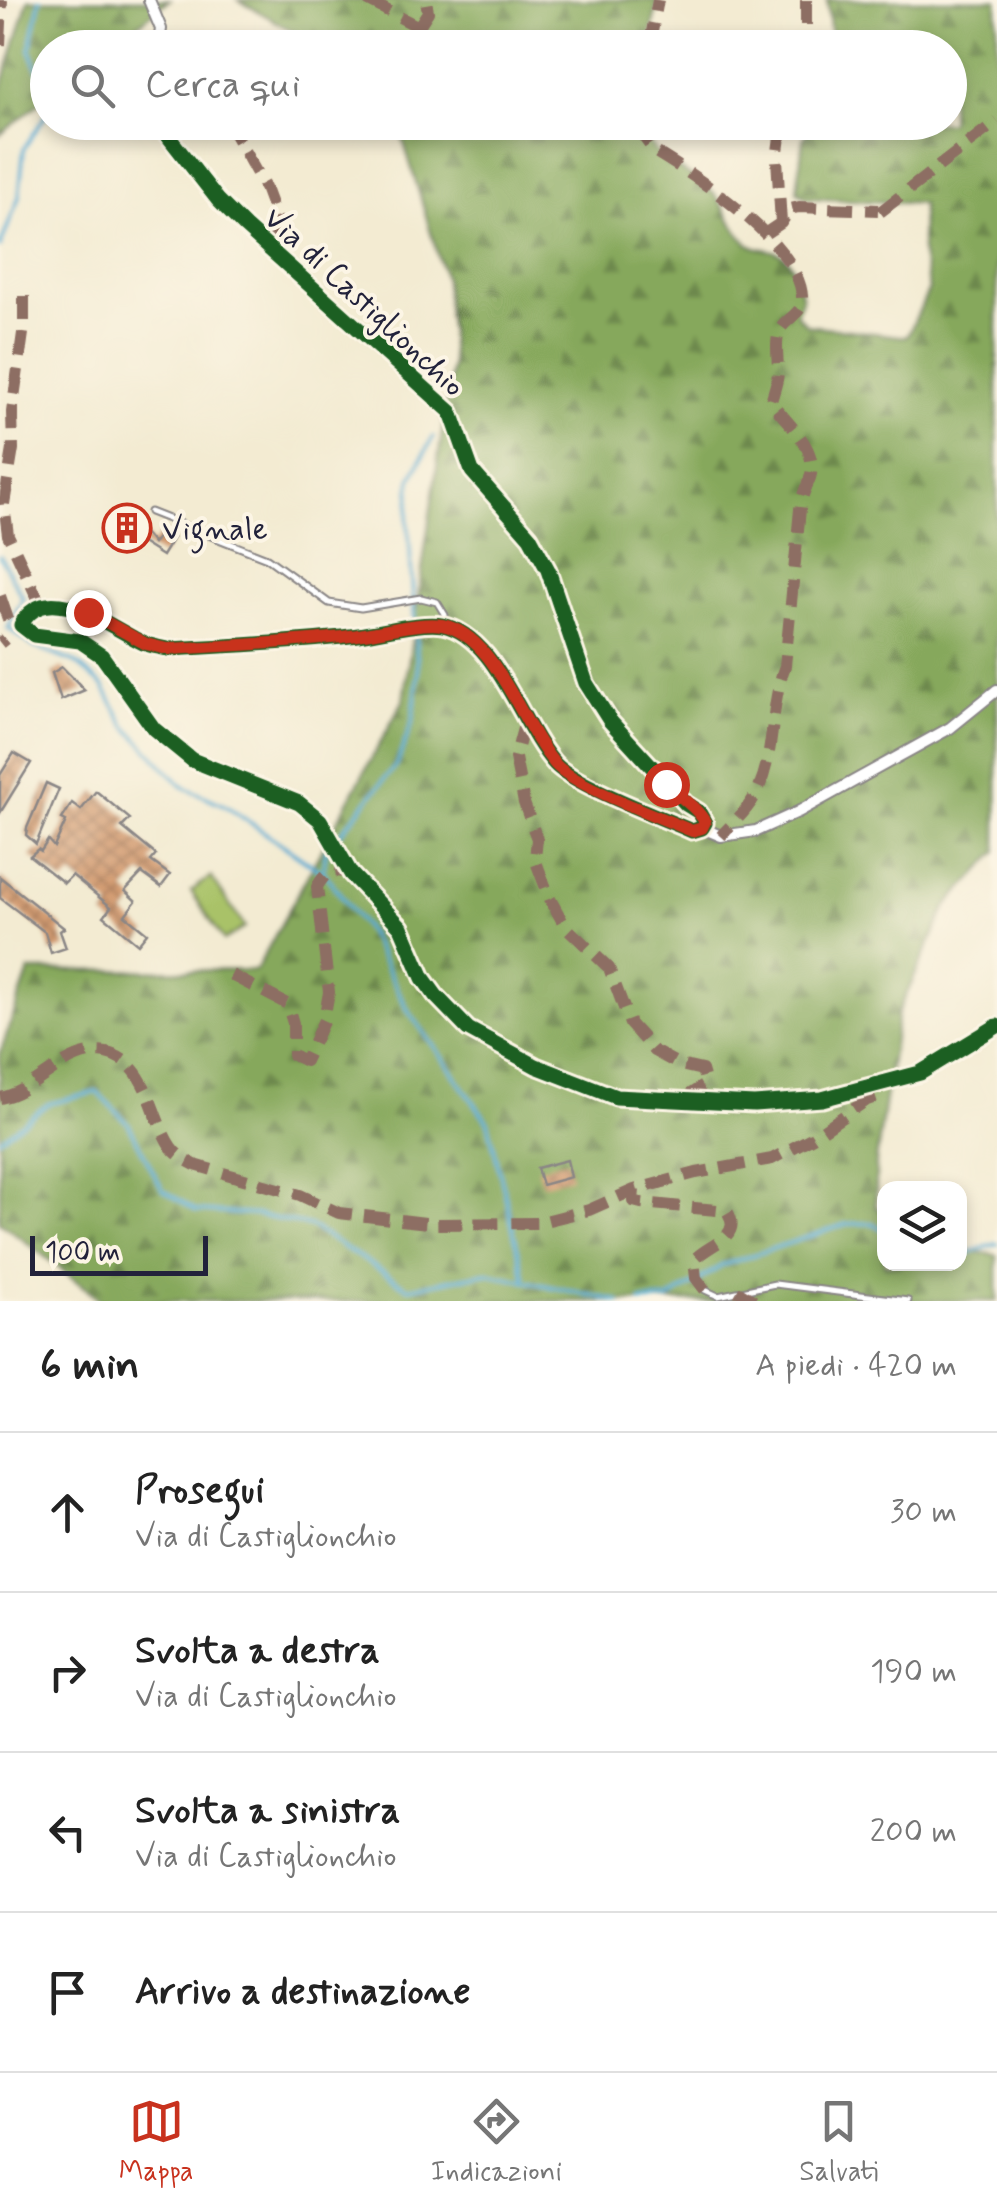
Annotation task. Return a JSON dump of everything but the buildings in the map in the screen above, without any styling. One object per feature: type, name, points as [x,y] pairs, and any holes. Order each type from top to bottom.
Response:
[{"type":"street","points":[[150,0],[160,30]]},
{"type":"street","name":"Via di Castiglionchio","points":[[171,140],[218,200],[245,227],[451,412],[472,472],[530,538],[548,570],[586,683],[610,721],[686,804],[699,812],[705,822],[702,828]]},
{"type":"street","points":[[997,690],[918,748],[756,831],[721,836],[702,828],[692,831],[557,766],[525,721],[493,660],[471,638],[441,625],[348,637],[167,649],[146,644],[88,612],[66,605],[26,615],[21,625],[34,635],[80,641],[102,656],[154,729],[192,760],[299,804],[320,820],[351,874],[401,927],[423,978],[436,996],[468,1029],[536,1066],[616,1097],[754,1104],[822,1099],[920,1074],[997,1026]]},
{"type":"lane","points":[[150,512],[267,558],[329,602],[362,608],[421,598],[437,602],[446,615],[441,625]]},
{"type":"lane","points":[[705,1290],[718,1296],[775,1284],[908,1301]]},
{"type":"green space","points":[[28,0],[169,0],[131,30],[30,30],[30,111],[0,135],[0,93]]},
{"type":"green space","points":[[238,0],[658,0],[652,30],[291,30]]},
{"type":"green space","points":[[827,0],[997,0],[997,852],[947,906],[898,1013],[876,1161],[876,1207],[877,1271],[967,1271],[967,1250],[997,1255],[997,1301],[102,1301],[0,1222],[0,1053],[29,971],[256,970],[403,701],[452,363],[445,279],[403,140],[648,140],[659,154],[712,192],[748,243],[777,252],[788,260],[802,299],[796,314],[807,325],[907,337],[929,289],[921,251],[922,204],[806,198],[797,191],[803,140],[967,140],[967,30],[830,30]]},
{"type":"green space","points":[[211,877],[245,927],[224,941],[191,891]]},
{"type":"waterway","points":[[34,30],[40,0]]},
{"type":"waterway","points":[[0,247],[19,197],[24,148],[30,139]]},
{"type":"waterway","points":[[323,872],[326,851],[397,764],[413,720],[418,674],[408,520],[411,479],[433,437]]},
{"type":"waterway","points":[[0,556],[23,598],[8,628],[35,647],[76,663],[103,686],[125,725],[182,786],[226,806],[325,874],[368,932],[408,1010],[488,1122],[525,1280]]},
{"type":"waterway","points":[[0,1139],[48,1104],[97,1092],[128,1123],[162,1189],[196,1211],[257,1215],[310,1226],[408,1288],[487,1273],[618,1301]]},
{"type":"waterway","points":[[641,1301],[669,1299],[723,1265],[847,1224],[877,1226]]},
{"type":"waterway","points":[[967,1253],[997,1244]]},
{"type":"marked path","points":[[0,45],[2,0]]},
{"type":"marked path","points":[[367,0],[424,30]]},
{"type":"marked path","points":[[419,26],[428,12],[426,0]]},
{"type":"marked path","points":[[652,30],[658,0]]},
{"type":"marked path","points":[[806,0],[806,30]]},
{"type":"marked path","points":[[880,212],[997,121]]},
{"type":"marked path","points":[[238,140],[265,188],[278,223],[266,247]]},
{"type":"marked path","points":[[646,140],[654,151],[721,196],[768,237],[799,281],[802,302],[779,332],[778,375],[771,401],[800,436],[812,467],[801,504],[785,666],[762,779],[748,806],[721,836]]},
{"type":"marked path","points":[[780,140],[781,223]]},
{"type":"marked path","points":[[766,233],[781,223],[790,209],[799,207],[878,210]]},
{"type":"marked path","points":[[24,296],[24,326],[12,412],[13,449],[4,504],[8,535],[42,608]]},
{"type":"marked path","points":[[0,596],[9,622],[21,625]]},
{"type":"marked path","points":[[0,643],[5,639]]},
{"type":"marked path","points":[[525,721],[515,758],[524,803],[537,839],[535,859],[550,899],[565,926],[609,968],[630,1024],[654,1051],[680,1065],[702,1070],[706,1084],[686,1097]]},
{"type":"marked path","points":[[231,975],[287,1004],[293,1023],[293,1055],[305,1061],[324,1020],[329,992],[317,887],[331,872],[351,874]]},
{"type":"marked path","points":[[0,1098],[14,1094],[78,1056],[106,1053],[120,1058],[140,1079],[164,1135],[182,1158],[300,1195],[339,1213],[435,1224],[537,1223],[589,1210],[634,1190]]},
{"type":"marked path","points":[[705,1290],[696,1278],[694,1260],[728,1234],[731,1220],[727,1211],[641,1203],[633,1201],[634,1190],[772,1159],[879,1096]]},
{"type":"marked path","points":[[737,1291],[754,1301]]},
{"type":"cycle path","points":[[171,140],[218,200],[245,227],[451,412],[472,471],[530,537],[548,570],[586,683],[610,721],[686,804],[699,812],[705,823],[692,831],[598,791],[565,772],[542,747],[478,645],[461,632],[442,625],[305,641],[167,649],[143,643],[98,618],[63,605],[46,605],[32,611],[21,625],[34,635],[80,641],[102,656],[154,729],[192,760],[299,803],[320,820],[351,874],[401,927],[423,978],[436,996],[468,1029],[536,1066],[616,1097],[754,1104],[822,1099],[920,1073],[997,1026]]},
{"type":"place","name":"Vignale","points":[[127,528]]},
{"type":"route","points":[[88,612],[146,644],[167,649],[348,637],[441,625],[471,638],[493,660],[525,721],[557,766],[585,783],[692,831],[702,828],[705,822],[699,812],[666,784]]}]
